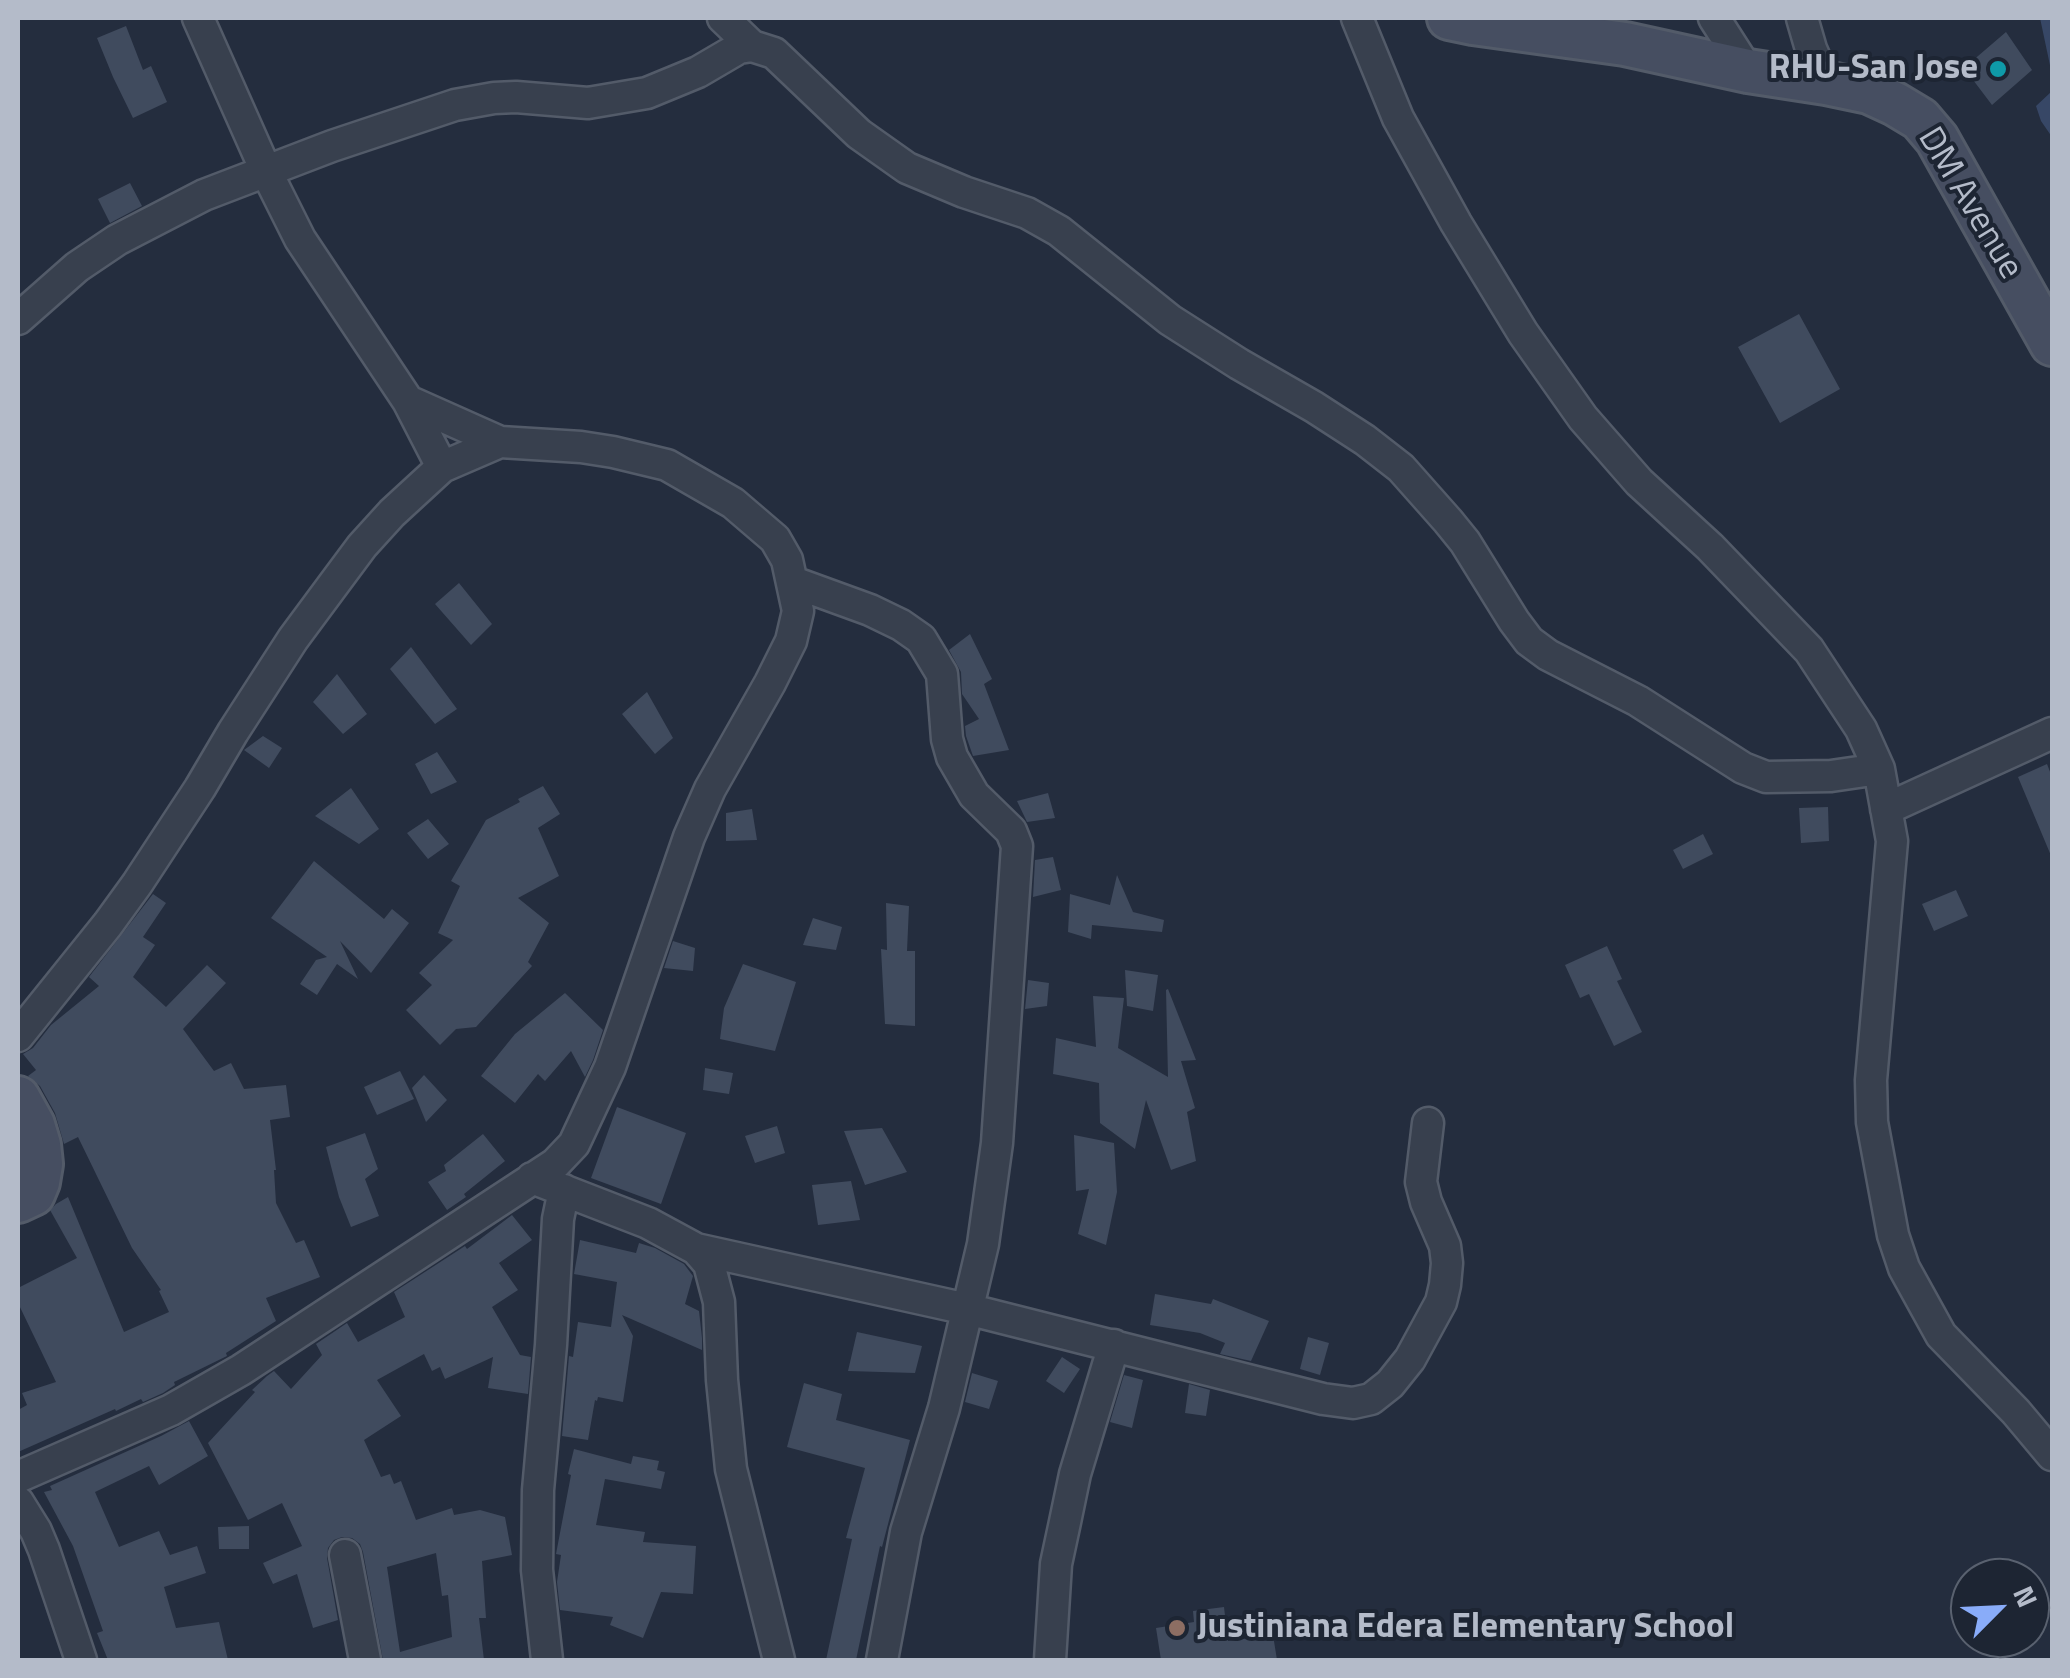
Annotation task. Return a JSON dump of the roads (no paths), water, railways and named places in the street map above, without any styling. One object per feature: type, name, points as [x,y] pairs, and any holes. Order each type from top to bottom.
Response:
[{"type":"main road","name":"DM Avenue","points":[[1450,18],[1625,44],[1868,92],[1920,119],[1937,139],[2052,344]]},
{"type":"main road","points":[[18,1098],[39,1145],[38,1182],[25,1198]]},
{"type":"street","points":[[198,18],[300,239],[408,401],[442,467]]},
{"type":"street","points":[[723,18],[752,46],[774,53],[859,134],[907,168],[1027,213],[1058,231],[1170,320],[1365,440],[1401,468],[1438,509],[1465,542],[1529,641],[1548,654],[1638,701],[1743,768],[1766,776],[1832,776],[1879,770]]},
{"type":"street","points":[[1358,18],[1398,118],[1456,223],[1523,333],[1583,418],[1639,482],[1710,547],[1810,650],[1861,729],[1879,770],[1892,840],[1873,1061],[1872,1122],[1893,1235],[1904,1268],[1941,1335],[2016,1412],[2052,1456]]},
{"type":"street","points":[[1714,18],[1748,71]]},
{"type":"street","points":[[1802,18],[1826,83]]},
{"type":"street","points":[[18,319],[77,267],[118,240],[204,195],[348,140],[456,105],[494,98],[588,103],[647,93],[698,72],[739,48],[752,46]]},
{"type":"street","points":[[18,1477],[171,1410],[241,1370],[555,1164],[574,1144],[597,1099],[710,789],[791,641],[798,612],[787,560],[775,539],[733,502],[666,465],[582,447],[500,442],[408,401]]},
{"type":"street","points":[[18,1036],[137,884],[283,654],[342,572],[392,513],[442,467],[500,442]]},
{"type":"street","points":[[793,582],[870,610],[902,625],[921,640],[942,674],[952,757],[974,796],[1011,830],[1017,846],[997,1142],[983,1244],[944,1408],[906,1532],[882,1660]]},
{"type":"street","points":[[1886,808],[2052,733]]},
{"type":"street","points":[[532,1178],[648,1223],[696,1249],[968,1308],[1324,1399],[1353,1403],[1371,1399],[1390,1384],[1410,1359],[1441,1302],[1445,1246],[1422,1182],[1428,1123]]},
{"type":"street","points":[[547,1660],[536,1570],[538,1490],[558,1219],[564,1190]]},
{"type":"street","points":[[696,1249],[709,1264],[720,1302],[722,1380],[731,1469],[779,1660]]},
{"type":"street","points":[[1050,1660],[1056,1564],[1075,1474],[1114,1345]]},
{"type":"street","points":[[18,1502],[44,1550],[80,1660]]},
{"type":"street","points":[[345,1555],[366,1660]]},
{"type":"water","points":[[2040,18],[2052,18],[2052,137],[2036,106],[2051,92],[2051,70]]},
{"type":"place","name":"RHU-San Jose","points":[[1998,69]]},
{"type":"place","name":"Justiniana Edera Elementary School","points":[[1177,1628]]}]
